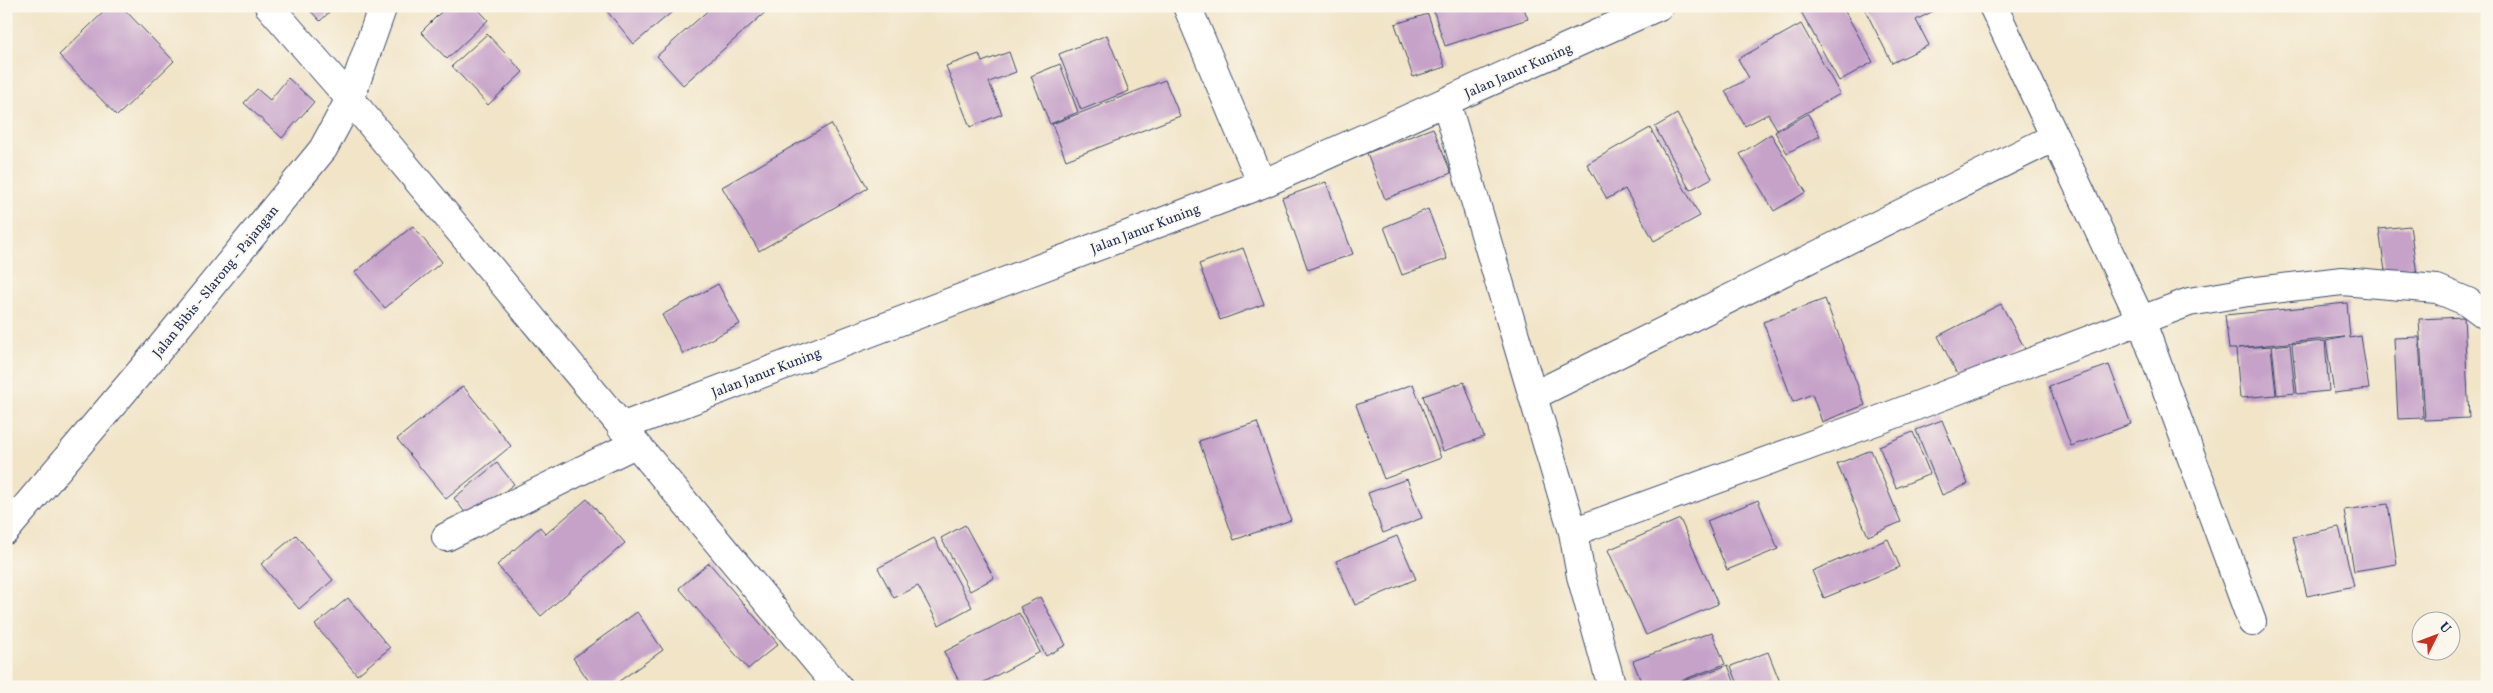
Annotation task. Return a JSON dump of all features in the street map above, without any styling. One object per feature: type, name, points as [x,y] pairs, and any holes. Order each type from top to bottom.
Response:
[{"type":"street","points":[[269,6],[350,99],[838,687]]},
{"type":"street","name":"Jalan Bibis - Slarong - Pajangan","points":[[6,530],[152,358],[323,149],[350,99],[383,6]]},
{"type":"street","points":[[1187,6],[1262,184]]},
{"type":"street","name":"Jalan Janur Kuning","points":[[446,537],[628,435],[1262,184],[1660,6]]},
{"type":"street","points":[[1993,6],[2141,320],[2252,622]]},
{"type":"street","points":[[1446,102],[1573,532],[1581,576],[1612,687]]},
{"type":"street","points":[[1533,396],[2055,137]]},
{"type":"street","points":[[1573,532],[1895,414],[2189,302],[2248,292],[2342,281],[2437,290],[2468,302],[2487,316]]},
{"type":"building","points":[[110,6],[121,6],[174,61],[117,116],[59,55]]},
{"type":"building","points":[[306,6],[336,6],[320,21]]},
{"type":"building","points":[[447,6],[475,6],[488,20],[447,59],[421,32]]},
{"type":"building","points":[[610,6],[679,6],[634,44],[606,10]]},
{"type":"building","points":[[713,6],[766,6],[769,9],[683,85],[657,56]]},
{"type":"building","points":[[1432,6],[1523,6],[1528,19],[1445,46]]},
{"type":"building","points":[[1798,6],[1842,6],[1873,62],[1839,81]]},
{"type":"building","points":[[1863,6],[1936,6],[1937,9],[1916,20],[1929,45],[1892,63]]},
{"type":"building","points":[[1428,14],[1445,67],[1413,77],[1395,24]]},
{"type":"building","points":[[1801,24],[1840,94],[1777,129],[1768,114],[1745,126],[1725,91],[1749,78],[1738,59]]},
{"type":"building","points":[[487,34],[523,72],[488,105],[452,66]]},
{"type":"building","points":[[1107,35],[1129,91],[1081,110],[1059,54]]},
{"type":"building","points":[[1009,52],[1016,72],[989,82],[1002,114],[970,127],[946,66],[979,54],[982,62]]},
{"type":"building","points":[[1060,64],[1078,112],[1050,124],[1031,76]]},
{"type":"building","points":[[288,78],[314,102],[282,138],[244,103],[257,89],[270,100]]},
{"type":"building","points":[[1165,80],[1180,116],[1066,160],[1052,124]]},
{"type":"building","points":[[1677,114],[1712,178],[1690,190],[1655,127]]},
{"type":"building","points":[[1808,114],[1820,136],[1787,153],[1775,132]]},
{"type":"building","points":[[831,124],[868,188],[759,251],[722,187]]},
{"type":"building","points":[[1433,128],[1451,173],[1385,199],[1367,153]]},
{"type":"building","points":[[1650,128],[1700,216],[1654,241],[1625,189],[1607,199],[1587,164]]},
{"type":"building","points":[[1771,134],[1806,192],[1774,211],[1740,154]]},
{"type":"building","points":[[1326,182],[1353,254],[1308,270],[1282,198]]},
{"type":"building","points":[[1428,209],[1447,259],[1402,275],[1384,227]]},
{"type":"building","points":[[413,226],[442,262],[385,308],[355,272]]},
{"type":"building","points":[[2410,226],[2417,274],[2386,278],[2379,229]]},
{"type":"building","points":[[1243,248],[1264,304],[1220,320],[1199,264]]},
{"type":"building","points":[[718,284],[740,324],[683,354],[662,315]]},
{"type":"building","points":[[1825,299],[1865,405],[1822,422],[1812,394],[1793,402],[1763,322]]},
{"type":"building","points":[[2347,303],[2350,338],[2361,336],[2369,389],[2334,393],[2326,341],[2345,337],[2238,348],[2271,346],[2276,395],[2240,398],[2236,349],[2229,349],[2225,315]]},
{"type":"building","points":[[2001,304],[2025,349],[1961,382],[1938,336]]},
{"type":"building","points":[[2464,317],[2469,418],[2425,420],[2419,319]]},
{"type":"building","points":[[2419,337],[2423,418],[2398,419],[2394,338]]},
{"type":"building","points":[[2325,341],[2329,391],[2297,394],[2292,344]]},
{"type":"building","points":[[2290,344],[2295,393],[2277,395],[2272,346]]},
{"type":"building","points":[[2109,365],[2131,424],[2071,446],[2049,386]]},
{"type":"building","points":[[1464,382],[1484,437],[1443,451],[1423,396]]},
{"type":"building","points":[[1413,384],[1441,458],[1384,479],[1356,405]]},
{"type":"building","points":[[463,386],[511,446],[446,499],[397,439]]},
{"type":"building","points":[[1942,420],[1968,484],[1942,495],[1916,430]]},
{"type":"building","points":[[1257,422],[1291,520],[1234,540],[1199,441]]},
{"type":"building","points":[[1913,432],[1930,474],[1896,488],[1879,446]]},
{"type":"building","points":[[1871,450],[1901,522],[1868,536],[1837,464]]},
{"type":"building","points":[[497,463],[514,484],[470,519],[454,498]]},
{"type":"building","points":[[1407,479],[1422,518],[1383,533],[1368,493]]},
{"type":"building","points":[[587,499],[625,543],[541,616],[497,565],[540,527],[546,534]]},
{"type":"building","points":[[1758,500],[1778,549],[1727,570],[1707,521]]},
{"type":"building","points":[[2388,504],[2397,564],[2354,571],[2344,510]]},
{"type":"building","points":[[1680,519],[1718,604],[1646,635],[1608,550]]},
{"type":"building","points":[[965,525],[994,578],[970,591],[941,538]]},
{"type":"building","points":[[2339,527],[2354,586],[2307,596],[2293,537]]},
{"type":"building","points":[[296,535],[333,580],[299,609],[261,564]]},
{"type":"building","points":[[1397,536],[1416,579],[1355,605],[1336,561]]},
{"type":"building","points":[[934,538],[972,607],[939,625],[918,586],[894,598],[878,568]]},
{"type":"building","points":[[1888,539],[1900,567],[1824,598],[1812,571]]},
{"type":"building","points":[[709,563],[778,644],[748,669],[679,588]]},
{"type":"building","points":[[1040,597],[1066,645],[1046,656],[1020,607]]},
{"type":"building","points":[[348,598],[390,648],[357,675],[315,625]]},
{"type":"building","points":[[637,612],[663,650],[611,687],[593,687],[573,658]]},
{"type":"building","points":[[1019,613],[1040,652],[975,687],[962,687],[944,652]]},
{"type":"building","points":[[1712,632],[1725,664],[1664,687],[1643,687],[1633,661]]},
{"type":"building","points":[[1768,652],[1782,687],[1739,687],[1731,666]]},
{"type":"building","points":[[1728,665],[1736,687],[1673,687],[1672,685]]}]
